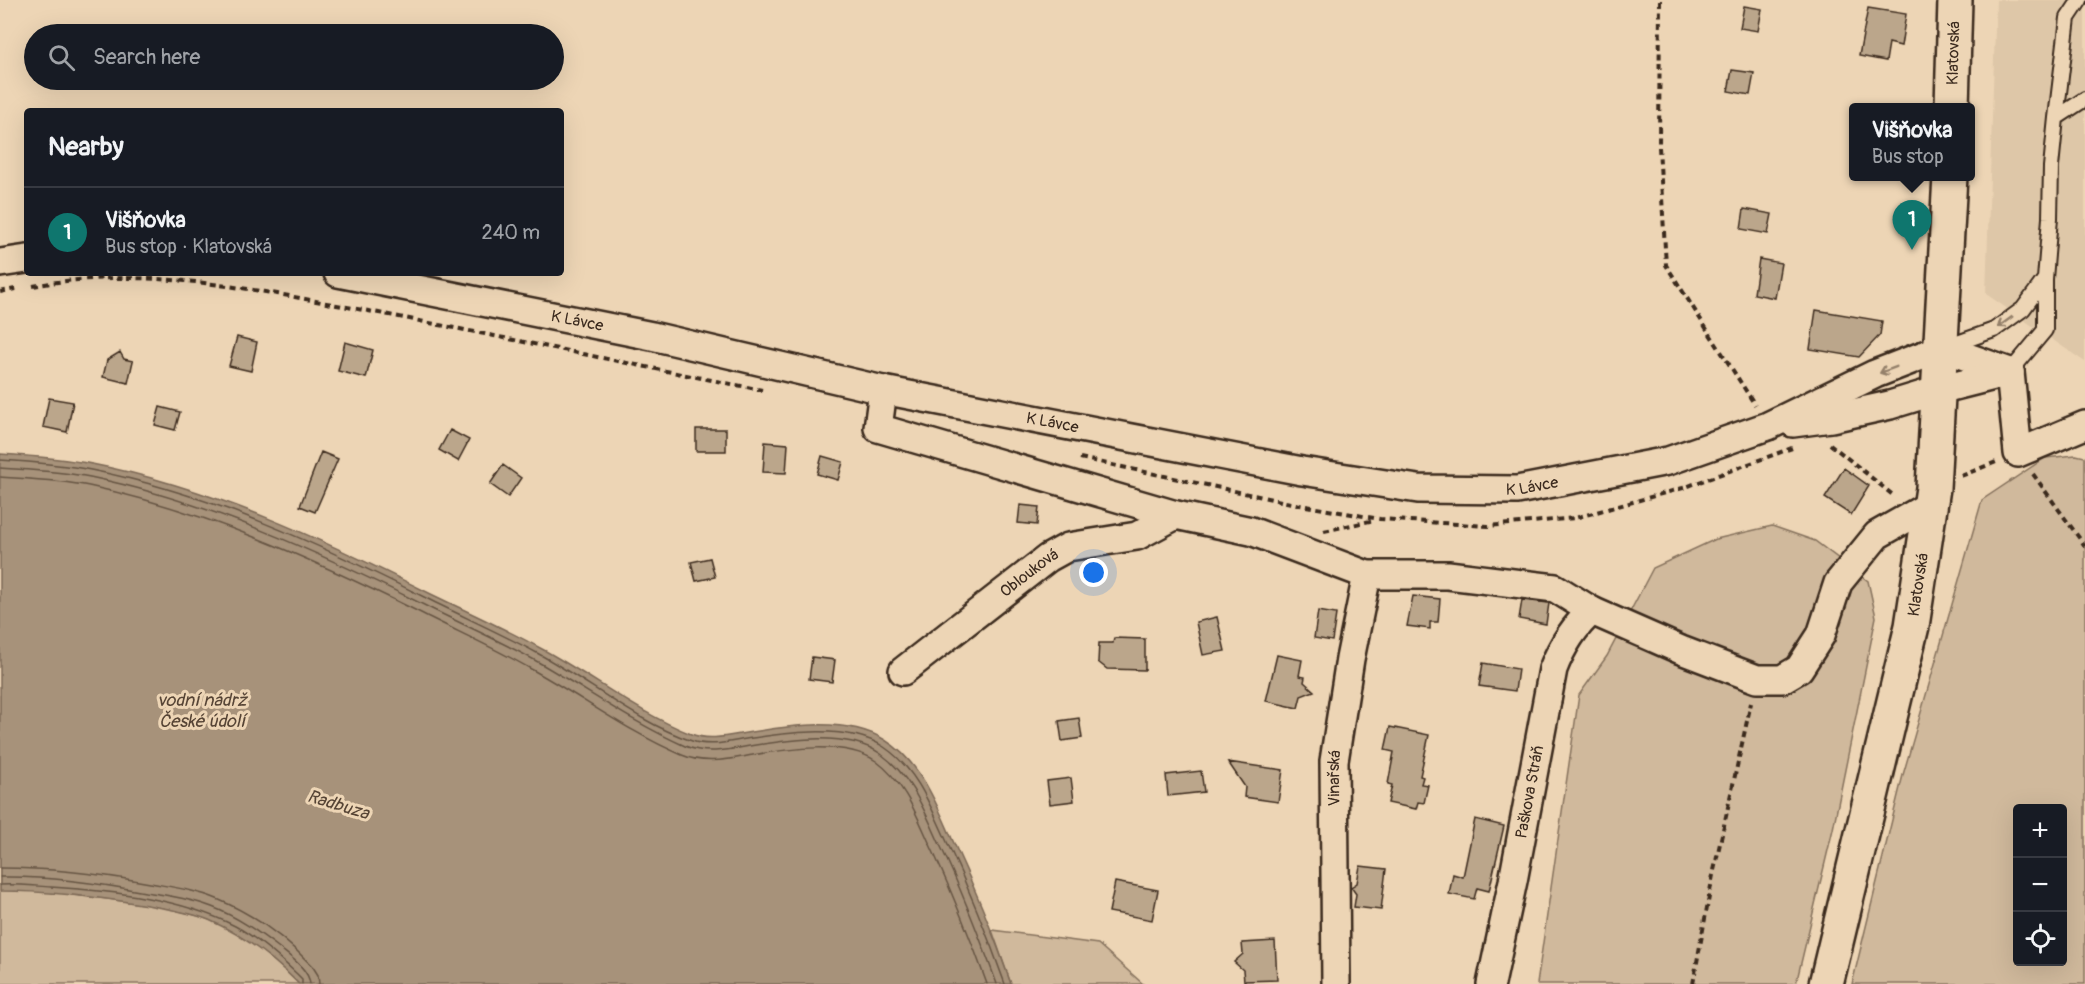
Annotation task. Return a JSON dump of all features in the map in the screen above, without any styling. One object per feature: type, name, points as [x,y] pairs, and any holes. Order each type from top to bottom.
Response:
[{"type":"main road","name":"Klatovská","points":[[1952,103],[1954,0]]},
{"type":"main road","name":"Klatovská","points":[[1826,984],[1912,626],[1931,496],[1942,348],[1950,181]]},
{"type":"street","points":[[0,263],[24,259]]},
{"type":"street","name":"K Lávce","points":[[353,276],[652,336],[883,390],[1302,471],[1418,489],[1517,490],[1668,461],[1768,426],[1875,374],[1942,348]]},
{"type":"street","points":[[1942,348],[2010,372],[2018,453],[2085,425]]},
{"type":"street","name":"K Lávce","points":[[1768,426],[1831,418],[1890,405],[2010,372]]},
{"type":"street","points":[[883,390],[878,428],[1176,514],[1251,531],[1367,575],[1448,575],[1555,588],[1592,611],[1681,650],[1757,679],[1782,679],[1799,669],[1821,635],[1838,583],[1877,535],[1931,496]]},
{"type":"street","name":"Oblouková","points":[[903,671],[1048,558],[1068,547],[1137,536],[1176,514]]},
{"type":"street","name":"Vinařská","points":[[1336,984],[1334,761],[1350,659],[1367,575]]},
{"type":"street","name":"Paškova Stráň","points":[[1491,984],[1553,669],[1567,638],[1580,621],[1592,611]]},
{"type":"lane","points":[[2010,372],[2045,330],[2045,279],[2056,118],[2068,18],[2080,0]]},
{"type":"lane","points":[[2056,118],[2085,99]]},
{"type":"lane","points":[[1942,348],[1994,330],[2023,309],[2045,279]]},
{"type":"path","points":[[1660,0],[1659,147],[1666,266],[1768,426]]},
{"type":"path","points":[[1931,496],[2018,453],[2085,546]]},
{"type":"path","points":[[1322,531],[1380,519]]},
{"type":"path","points":[[1694,984],[1713,875],[1757,679]]},
{"type":"shaded area","points":[[1996,0],[2085,0],[2085,362],[1986,294]]},
{"type":"shaded area","points":[[2076,455],[2085,457],[2085,984],[1852,984],[1903,775],[1982,500],[2045,458]]},
{"type":"shaded area","points":[[1772,526],[1815,541],[1868,581],[1876,617],[1833,829],[1796,984],[1537,984],[1579,695],[1607,656],[1653,568],[1716,539]]},
{"type":"shaded area","points":[[0,695],[71,895],[149,905],[210,920],[251,943],[299,984],[0,984]]},
{"type":"shaded area","points":[[992,930],[1098,944],[1143,984],[1011,984]]},
{"type":"water","name":"vodní nádrž České údolí","points":[[0,454],[69,460],[136,474],[180,486],[266,517],[350,554],[515,634],[652,716],[691,734],[719,737],[799,726],[835,725],[870,733],[885,740],[909,760],[934,799],[977,894],[1011,984],[299,984],[279,965],[246,940],[222,926],[194,915],[92,897],[0,891]]},
{"type":"building","points":[[1744,6],[1762,9],[1758,31],[1740,28]]},
{"type":"building","points":[[1868,8],[1906,14],[1901,46],[1889,43],[1886,61],[1859,56]]},
{"type":"building","points":[[1732,70],[1754,73],[1750,95],[1728,91]]},
{"type":"building","points":[[1744,209],[1772,214],[1768,234],[1741,229]]},
{"type":"building","points":[[1759,259],[1781,263],[1775,298],[1754,294]]},
{"type":"building","points":[[1816,310],[1882,321],[1880,335],[1859,357],[1810,349]]},
{"type":"building","points":[[237,337],[257,342],[251,371],[229,366]]},
{"type":"building","points":[[345,342],[373,350],[366,378],[338,371]]},
{"type":"building","points":[[120,352],[124,359],[133,361],[128,383],[103,377],[107,360]]},
{"type":"building","points":[[49,398],[73,402],[67,432],[43,427]]},
{"type":"building","points":[[160,407],[180,412],[175,430],[155,425]]},
{"type":"building","points":[[696,429],[726,429],[726,451],[696,451]]},
{"type":"building","points":[[450,430],[469,440],[458,461],[439,450]]},
{"type":"building","points":[[765,442],[788,444],[786,473],[763,472]]},
{"type":"building","points":[[321,452],[338,459],[315,512],[300,506]]},
{"type":"building","points":[[822,456],[843,462],[838,480],[817,474]]},
{"type":"building","points":[[503,465],[521,478],[508,497],[490,484]]},
{"type":"building","points":[[1844,468],[1869,486],[1851,515],[1825,498]]},
{"type":"building","points":[[1020,505],[1039,507],[1037,525],[1018,523]]},
{"type":"building","points":[[710,558],[715,577],[696,581],[691,562]]},
{"type":"building","points":[[1413,596],[1440,599],[1438,622],[1430,622],[1430,629],[1407,626]]},
{"type":"building","points":[[1522,600],[1549,603],[1546,624],[1519,619]]},
{"type":"building","points":[[1318,611],[1336,614],[1332,641],[1314,638]]},
{"type":"building","points":[[1217,617],[1225,651],[1203,655],[1196,622]]},
{"type":"building","points":[[1114,638],[1145,639],[1145,670],[1107,669],[1098,662],[1099,643],[1113,643]]},
{"type":"building","points":[[1277,655],[1302,660],[1299,676],[1305,677],[1304,682],[1314,691],[1301,696],[1298,708],[1266,701]]},
{"type":"building","points":[[812,657],[835,660],[832,682],[809,679]]},
{"type":"building","points":[[1483,663],[1518,669],[1515,691],[1479,686]]},
{"type":"building","points":[[1079,718],[1082,738],[1062,741],[1059,721]]},
{"type":"building","points":[[1390,727],[1429,735],[1420,776],[1423,777],[1421,784],[1428,785],[1424,803],[1418,802],[1416,809],[1388,803],[1392,785],[1388,784],[1394,752],[1385,750]]},
{"type":"building","points":[[1228,762],[1283,770],[1278,802],[1244,797],[1245,787]]},
{"type":"building","points":[[1201,771],[1204,792],[1168,796],[1166,775]]},
{"type":"building","points":[[1071,778],[1074,801],[1050,804],[1047,781]]},
{"type":"building","points":[[1475,819],[1504,826],[1489,891],[1477,888],[1474,899],[1449,894],[1453,874],[1463,877]]},
{"type":"building","points":[[1360,866],[1386,869],[1381,910],[1354,907],[1356,894],[1351,887],[1357,883]]},
{"type":"building","points":[[1115,882],[1158,890],[1152,920],[1109,912]]},
{"type":"building","points":[[1275,941],[1277,980],[1244,981],[1243,970],[1234,962],[1243,954],[1242,943]]},
{"type":"place","name":"Višňovka","points":[[1912,250]]},
{"type":"water label","name":"Radbuza","points":[[338,805]]}]
